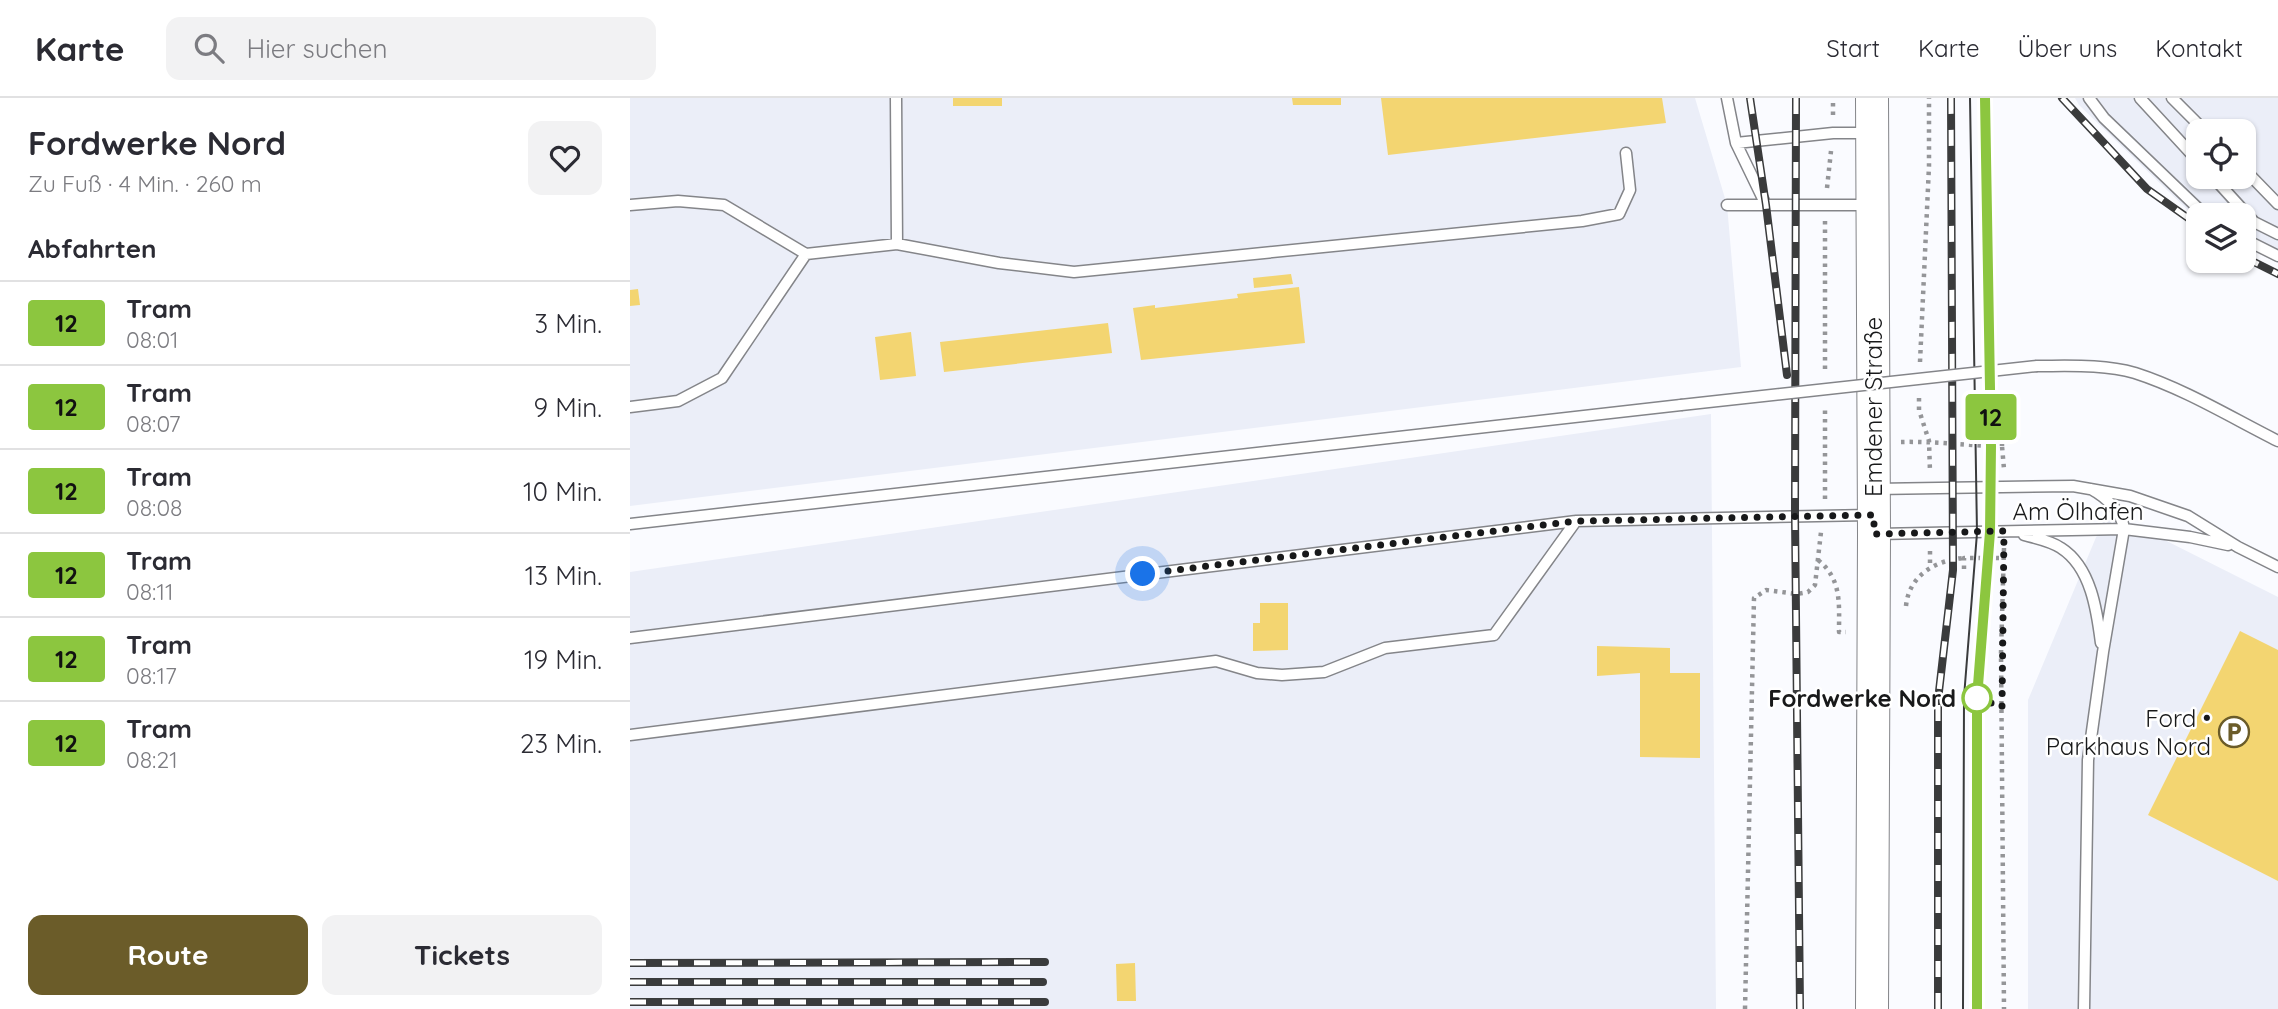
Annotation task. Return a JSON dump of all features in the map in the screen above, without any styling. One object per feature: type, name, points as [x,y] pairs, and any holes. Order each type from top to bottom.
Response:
[{"type":"street","name":"Emdener Straße","points":[[1872,98],[1872,1009]]},
{"type":"lane","points":[[895,98],[897,244]]},
{"type":"lane","points":[[1727,98],[1736,143],[1766,205]]},
{"type":"lane","points":[[2089,98],[2104,118],[2193,203]]},
{"type":"lane","points":[[2140,98],[2186,148]]},
{"type":"lane","points":[[2172,98],[2193,119]]},
{"type":"lane","points":[[1736,143],[1833,133],[1872,133]]},
{"type":"lane","points":[[630,205],[678,201],[724,205],[806,254],[897,244],[999,263],[1074,272],[1582,221],[1619,214],[1630,190],[1626,153]]},
{"type":"lane","points":[[2256,181],[2278,204]]},
{"type":"lane","points":[[2224,189],[2255,222],[2278,234]]},
{"type":"lane","points":[[1727,205],[1872,205]]},
{"type":"lane","points":[[2256,245],[2278,256]]},
{"type":"lane","points":[[630,407],[678,401],[722,378],[806,254]]},
{"type":"lane","points":[[630,524],[2037,366],[2081,366],[2134,373],[2183,393],[2278,441]]},
{"type":"lane","name":"Am Ölhafen","points":[[1874,513],[2005,488],[2073,486],[2156,503],[2188,516],[2238,547],[2278,567]]},
{"type":"lane","points":[[2084,1009],[2088,760],[2124,529],[2123,520],[2104,496],[2091,489]]},
{"type":"lane","points":[[630,638],[1576,521],[1874,513]]},
{"type":"lane","name":"Am Ölhafen","points":[[1874,513],[2004,531],[2124,529],[2190,537],[2238,547]]},
{"type":"lane","points":[[630,735],[1216,661],[1257,673],[1282,675],[1324,672],[1385,648],[1494,635],[1576,521]]},
{"type":"lane","points":[[2004,531],[2039,538],[2062,548],[2075,561],[2086,579],[2096,609],[2103,652]]},
{"type":"path","points":[[1825,386],[1825,205],[1833,133],[1833,98]]},
{"type":"path","points":[[1919,375],[1929,166],[1929,98]]},
{"type":"path","points":[[1919,387],[1919,410],[1929,441],[1952,445],[2002,446]]},
{"type":"path","points":[[1745,1009],[1754,598],[1766,590],[1797,594],[1808,592],[1815,585],[1826,496],[1825,400]]},
{"type":"path","points":[[2002,414],[2005,488]]},
{"type":"path","points":[[2004,531],[2001,653],[2004,1009]]},
{"type":"path","points":[[1964,569],[1964,558],[2004,558]]},
{"type":"shaded area","points":[[630,98],[1695,98],[1727,205],[1741,367],[630,506]]},
{"type":"shaded area","points":[[2075,98],[2278,98],[2278,263],[2256,251],[2256,203],[2186,203],[2186,208],[2079,105]]},
{"type":"shaded area","points":[[1711,414],[1716,1009],[630,1009],[630,572]]},
{"type":"shaded area","points":[[2107,511],[2278,597],[2278,1009],[2028,1009],[2028,700]]},
{"type":"building","points":[[953,98],[1002,98],[1002,106],[953,106]]},
{"type":"building","points":[[1292,98],[1341,98],[1341,105],[1293,105]]},
{"type":"building","points":[[1381,98],[1662,98],[1666,123],[1388,155]]},
{"type":"building","points":[[1291,274],[1293,284],[1254,288],[1253,278]]},
{"type":"building","points":[[1299,287],[1305,343],[1141,360],[1133,308],[1238,298],[1237,294]]},
{"type":"building","points":[[638,289],[640,305],[630,306],[630,290]]},
{"type":"building","points":[[1108,323],[1112,353],[944,372],[940,342]]},
{"type":"building","points":[[911,332],[916,376],[880,380],[875,337]]},
{"type":"building","points":[[1260,603],[1288,603],[1288,650],[1253,651],[1253,623],[1260,623]]},
{"type":"building","name":"Ford • Parkhaus Nord","points":[[2240,631],[2278,650],[2278,881],[2148,815]]},
{"type":"building","points":[[1597,646],[1670,648],[1670,673],[1700,673],[1700,758],[1640,757],[1640,673],[1597,676]]},
{"type":"building","points":[[1135,963],[1136,1001],[1117,1001],[1116,964]]},
{"type":"tram line","points":[[1963,1009],[1964,697],[1977,533],[1970,98]]},
{"type":"tram line","points":[[1977,1009],[1977,698],[1990,532],[1991,446],[1985,98]]},
{"type":"tram line","name":"12","points":[[1977,1009],[1977,698],[1990,532],[1991,446],[1985,98]]},
{"type":"railway","points":[[1750,98],[1787,375]]},
{"type":"railway","points":[[1796,98],[1795,516],[1800,1009]]},
{"type":"railway","points":[[1938,1009],[1938,700],[1953,570],[1951,98]]},
{"type":"railway","points":[[2062,98],[2147,189],[2186,217]]},
{"type":"railway","points":[[2256,263],[2278,274]]},
{"type":"railway","points":[[630,963],[1045,962]]},
{"type":"railway","points":[[630,982],[1043,982]]},
{"type":"railway","points":[[630,1002],[1045,1002]]},
{"type":"place","name":"Fordwerke Nord","points":[[1977,698]]},
{"type":"place","name":"Ford • Parkhaus Nord","points":[[2234,732]]},
{"type":"route","points":[[1143,574],[1576,521],[1874,515],[1874,534],[2004,531],[2002,707],[1977,698]]}]
